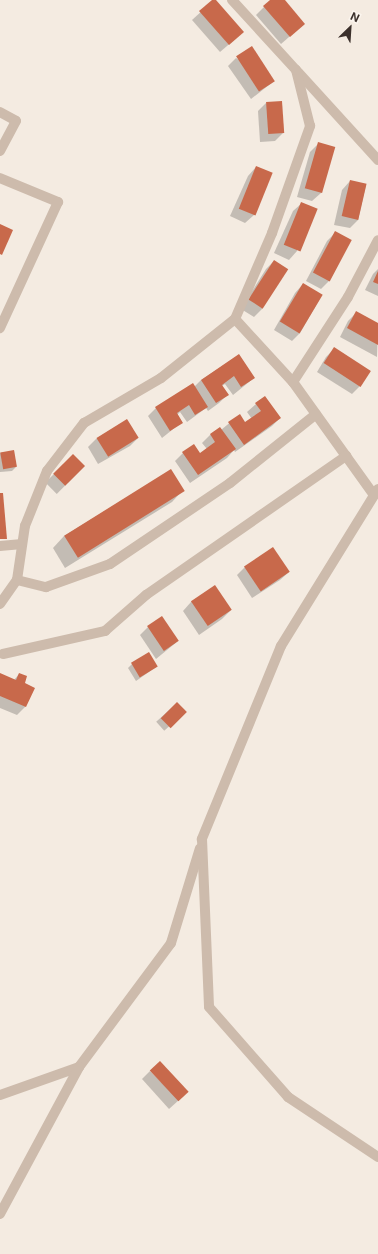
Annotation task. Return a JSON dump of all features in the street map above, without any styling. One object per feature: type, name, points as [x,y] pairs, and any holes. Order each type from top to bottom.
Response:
[{"type":"street","points":[[232,0],[378,160]]},
{"type":"street","points":[[0,604],[17,580],[25,526],[47,471],[84,423],[161,378],[235,319],[272,233],[310,126],[296,70]]},
{"type":"street","points":[[0,112],[16,121],[0,151]]},
{"type":"street","points":[[0,178],[58,202],[0,328]]},
{"type":"street","points":[[293,382],[348,297],[378,240]]},
{"type":"street","points":[[0,1214],[79,1067],[171,943],[202,839],[281,646],[376,492],[346,456],[293,382],[235,319]]},
{"type":"street","points":[[17,580],[46,586],[110,564],[230,482],[316,414]]},
{"type":"street","points":[[3,654],[105,631],[146,595],[346,456]]},
{"type":"street","points":[[0,546],[22,544]]},
{"type":"street","points":[[202,839],[209,1008],[288,1097],[378,1157]]},
{"type":"street","points":[[0,1095],[79,1067]]},
{"type":"building","points":[[212,0],[216,0],[244,32],[229,45],[199,11]]},
{"type":"building","points":[[270,0],[285,0],[305,24],[290,37],[263,6]]},
{"type":"building","points":[[252,46],[275,81],[259,92],[236,56]]},
{"type":"building","points":[[282,101],[284,133],[268,134],[266,102]]},
{"type":"building","points":[[318,142],[335,147],[322,193],[305,188]]},
{"type":"building","points":[[256,166],[273,173],[255,215],[239,209]]},
{"type":"building","points":[[350,180],[367,184],[358,220],[342,216]]},
{"type":"building","points":[[301,202],[318,209],[300,251],[284,245]]},
{"type":"building","points":[[0,224],[13,230],[2,255],[0,254]]},
{"type":"building","points":[[335,231],[352,240],[330,281],[313,272]]},
{"type":"building","points":[[274,260],[288,269],[263,309],[248,299]]},
{"type":"building","points":[[378,271],[378,284],[373,282]]},
{"type":"building","points":[[303,283],[323,295],[300,333],[280,322]]},
{"type":"building","points":[[356,311],[378,323],[378,345],[347,328]]},
{"type":"building","points":[[334,347],[371,371],[361,387],[324,363]]},
{"type":"building","points":[[239,354],[255,378],[241,387],[234,376],[222,385],[229,395],[216,403],[201,380]]},
{"type":"building","points":[[193,383],[208,407],[195,415],[189,405],[177,413],[183,423],[170,431],[155,407]]},
{"type":"building","points":[[265,396],[281,418],[244,445],[228,422],[240,414],[245,422],[261,411],[255,403]]},
{"type":"building","points":[[127,419],[139,438],[108,457],[96,438]]},
{"type":"building","points":[[220,427],[236,449],[198,475],[182,452],[194,444],[200,453],[215,442],[210,434]]},
{"type":"building","points":[[14,450],[17,467],[3,469],[0,452]]},
{"type":"building","points":[[73,454],[85,466],[65,486],[53,474]]},
{"type":"building","points":[[171,469],[185,491],[78,558],[64,536]]},
{"type":"building","points":[[0,493],[3,493],[7,539],[0,539]]},
{"type":"building","points":[[273,547],[290,572],[261,591],[244,567]]},
{"type":"building","points":[[215,585],[232,610],[208,626],[191,601]]},
{"type":"building","points":[[162,616],[179,641],[164,651],[147,626]]},
{"type":"building","points":[[149,652],[158,667],[140,677],[131,663]]},
{"type":"building","points":[[0,673],[16,680],[19,673],[27,676],[25,683],[35,688],[26,707],[0,696]]},
{"type":"building","points":[[177,702],[187,712],[171,728],[161,718]]},
{"type":"building","points":[[160,1061],[189,1092],[178,1101],[150,1071]]}]
